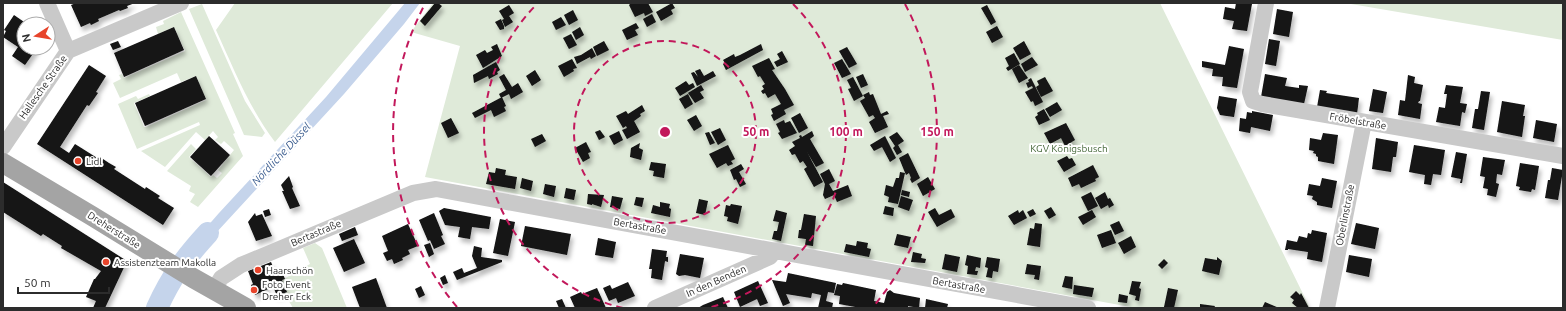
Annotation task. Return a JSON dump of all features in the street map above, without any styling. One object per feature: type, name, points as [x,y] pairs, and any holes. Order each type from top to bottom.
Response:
[{"type":"main road","name":"Dreherstraße","points":[[3,163],[87,212],[165,262],[246,308]]},
{"type":"street","name":"Hallesche Straße","points":[[3,147],[68,50],[47,3]]},
{"type":"street","points":[[68,50],[180,3]]},
{"type":"street","name":"Fröbelstraße","points":[[1266,3],[1250,92],[1253,101],[1262,104],[1563,156]]},
{"type":"street","name":"Oberlinstraße","points":[[1327,308],[1364,122]]},
{"type":"street","name":"Bertastraße","points":[[214,290],[221,278],[241,265],[413,193],[436,189],[1088,308]]},
{"type":"street","name":"In den Benden","points":[[654,308],[770,257],[775,251]]},
{"type":"green space","points":[[235,3],[393,3],[275,142],[249,101],[216,30]]},
{"type":"green space","name":"KGV Königsbusch","points":[[433,3],[1160,3],[1310,308],[1136,308],[425,177],[460,46],[411,32]]},
{"type":"green space","points":[[1345,3],[1563,3],[1563,40]]},
{"type":"green space","points":[[202,4],[245,101],[265,133],[262,137],[244,135],[189,9]]},
{"type":"green space","points":[[181,12],[235,133],[233,134],[243,156],[198,207],[190,202],[195,194],[189,191],[191,186],[167,171],[191,144],[196,149],[189,157],[211,177],[213,175],[217,178],[222,173],[218,170],[234,150],[224,141],[221,144],[215,140],[218,137],[213,131],[205,140],[196,132],[165,167],[141,151],[200,125],[199,122],[137,149],[118,104],[136,96],[138,99],[149,94],[150,96],[134,103],[144,127],[146,127],[206,100],[196,76],[181,82],[177,73],[120,98],[113,83],[121,79],[119,75],[122,74],[124,78],[185,51],[174,27],[158,34],[156,27],[164,24],[163,21]]},
{"type":"green space","points":[[315,243],[322,248],[347,308],[293,308],[284,293],[287,292],[282,280],[310,264],[303,248]]},
{"type":"water","points":[[405,3],[420,3],[344,94],[192,259],[184,253],[326,97]]},
{"type":"water","points":[[162,286],[171,291],[163,308],[152,308]]},
{"type":"building","points":[[76,3],[135,3],[127,6],[128,8],[119,10],[98,19],[99,21],[91,25],[90,23],[81,27],[71,5]]},
{"type":"building","points":[[435,3],[442,6],[425,26],[420,21]]},
{"type":"building","points":[[631,3],[648,3],[653,12],[645,16],[644,13],[635,17],[629,5]]},
{"type":"building","points":[[672,3],[675,8],[671,10],[673,14],[661,21],[656,12]]},
{"type":"building","points":[[1236,3],[1252,4],[1247,31],[1232,29],[1234,21],[1223,19],[1225,7],[1235,9]]},
{"type":"building","points":[[509,5],[514,13],[509,16],[513,22],[505,27],[502,20],[504,19],[499,11]]},
{"type":"building","points":[[987,5],[996,22],[991,25],[981,8]]},
{"type":"building","points":[[1277,9],[1293,12],[1289,37],[1273,34]]},
{"type":"building","points":[[573,10],[578,20],[569,25],[564,15]]},
{"type":"building","points":[[652,14],[656,22],[647,27],[643,19]]},
{"type":"building","points":[[14,15],[16,16],[16,46],[3,37],[6,31],[4,30]]},
{"type":"building","points":[[561,17],[566,25],[556,30],[552,22]]},
{"type":"building","points":[[501,19],[504,29],[500,30],[495,22]]},
{"type":"building","points":[[636,23],[639,28],[635,30],[638,35],[627,40],[622,30]]},
{"type":"building","points":[[997,26],[1003,37],[992,43],[986,32]]},
{"type":"building","points":[[174,27],[184,50],[124,77],[114,53]]},
{"type":"building","points":[[580,27],[584,35],[576,40],[572,32]]},
{"type":"building","points":[[571,34],[577,45],[569,49],[563,38]]},
{"type":"building","points":[[1269,39],[1280,41],[1276,66],[1265,64]]},
{"type":"building","points":[[118,41],[121,47],[113,50],[110,44]]},
{"type":"building","points":[[604,41],[609,50],[597,56],[593,47]]},
{"type":"building","points":[[1024,41],[1031,54],[1020,60],[1013,48]]},
{"type":"building","points":[[497,44],[502,56],[483,68],[476,55],[485,50],[487,53],[493,50],[491,47]]},
{"type":"building","points":[[761,44],[763,50],[726,70],[723,60],[734,54],[735,57],[740,55]]},
{"type":"building","points":[[1229,46],[1244,49],[1237,88],[1222,86],[1223,77],[1212,76],[1213,69],[1202,67],[1202,61],[1225,65]]},
{"type":"building","points":[[847,47],[857,64],[849,68],[839,51]]},
{"type":"building","points":[[592,48],[596,56],[591,59],[590,57],[577,64],[574,57],[581,55]]},
{"type":"building","points":[[16,50],[16,56],[31,56],[25,65],[12,56]]},
{"type":"building","points":[[782,51],[788,62],[777,67],[774,62],[780,59],[777,54]]},
{"type":"building","points":[[1014,53],[1020,64],[1008,71],[1006,68],[1009,66],[1005,58]]},
{"type":"building","points":[[1032,57],[1038,65],[1025,72],[1021,64]]},
{"type":"building","points":[[769,58],[775,69],[772,70],[794,105],[784,110],[786,114],[774,121],[771,115],[773,114],[771,109],[781,104],[775,94],[768,98],[765,93],[763,94],[761,91],[764,89],[762,86],[765,84],[760,76],[758,77],[752,66]]},
{"type":"building","points":[[572,59],[577,68],[573,69],[574,71],[564,77],[558,66]]},
{"type":"building","points":[[842,59],[851,74],[842,78],[834,63]]},
{"type":"building","points":[[496,62],[500,70],[497,72],[498,74],[489,79],[488,76],[474,83],[473,75]]},
{"type":"building","points":[[89,65],[106,76],[96,92],[98,93],[89,106],[87,105],[60,147],[69,153],[75,144],[102,161],[103,159],[116,167],[114,169],[145,189],[146,187],[160,196],[158,198],[174,208],[163,225],[37,144]]},
{"type":"building","points":[[1019,65],[1028,78],[1019,83],[1012,69]]},
{"type":"building","points":[[700,69],[704,76],[713,71],[716,76],[697,86],[691,73],[694,72],[698,77],[695,71]]},
{"type":"building","points":[[535,70],[541,80],[532,86],[526,76]]},
{"type":"building","points":[[504,74],[512,87],[518,83],[523,92],[511,99],[509,94],[501,98],[499,94],[506,90],[499,77]]},
{"type":"building","points":[[863,74],[868,85],[861,88],[856,77]]},
{"type":"building","points":[[1265,74],[1287,78],[1285,86],[1299,88],[1299,85],[1308,86],[1304,104],[1261,97]]},
{"type":"building","points":[[1408,75],[1415,77],[1414,83],[1423,85],[1420,101],[1418,103],[1422,104],[1420,119],[1398,115],[1400,100],[1405,101]]},
{"type":"building","points":[[196,76],[206,99],[145,126],[135,103]]},
{"type":"building","points":[[853,77],[863,96],[854,101],[848,89],[851,88],[847,80]]},
{"type":"building","points":[[1045,77],[1053,91],[1041,97],[1036,87],[1039,85],[1037,81]]},
{"type":"building","points":[[1031,78],[1043,102],[1035,106],[1033,101],[1031,102],[1025,92],[1033,88],[1032,86],[1028,88],[1026,83],[1029,82],[1028,80]]},
{"type":"building","points":[[686,81],[689,85],[693,83],[695,87],[680,96],[675,88]]},
{"type":"building","points":[[701,85],[704,90],[700,92],[704,98],[695,103],[688,93]]},
{"type":"building","points":[[1446,85],[1463,87],[1460,103],[1467,104],[1465,113],[1462,112],[1460,126],[1436,122],[1439,107],[1445,108],[1447,94],[1444,94]]},
{"type":"building","points":[[1373,89],[1387,92],[1383,113],[1369,111]]},
{"type":"building","points":[[1320,90],[1327,91],[1326,93],[1359,98],[1357,114],[1317,107]]},
{"type":"building","points":[[1481,91],[1490,92],[1484,130],[1472,128],[1475,109],[1478,109]]},
{"type":"building","points":[[869,92],[870,95],[873,94],[881,114],[887,111],[889,114],[883,116],[888,127],[875,133],[869,122],[875,118],[873,115],[869,117],[860,101],[865,98],[863,95]]},
{"type":"building","points":[[688,94],[693,104],[685,109],[679,99]]},
{"type":"building","points":[[1219,96],[1237,99],[1234,117],[1220,115],[1217,108]]},
{"type":"building","points":[[502,97],[506,106],[504,107],[506,111],[494,117],[491,110],[475,118],[472,113]]},
{"type":"building","points":[[1502,101],[1525,105],[1522,137],[1497,132]]},
{"type":"building","points":[[1057,102],[1062,110],[1050,117],[1045,109]]},
{"type":"building","points":[[642,105],[645,111],[634,121],[640,132],[627,139],[622,130],[627,128],[626,126],[623,128],[616,116],[626,111],[628,114]]},
{"type":"building","points":[[1044,109],[1050,120],[1039,125],[1035,117],[1038,115],[1037,113]]},
{"type":"building","points":[[1252,111],[1273,115],[1270,131],[1251,127],[1250,133],[1239,131],[1240,118],[1246,119],[1247,112],[1252,113]]},
{"type":"building","points":[[800,113],[808,128],[799,133],[791,118]]},
{"type":"building","points":[[696,115],[702,126],[694,131],[687,120]]},
{"type":"building","points":[[451,118],[459,133],[448,138],[441,123]]},
{"type":"building","points":[[784,120],[785,123],[790,121],[797,133],[782,139],[778,133],[780,132],[776,124]]},
{"type":"building","points":[[1536,120],[1557,124],[1554,142],[1533,138]]},
{"type":"building","points":[[1066,123],[1075,140],[1065,146],[1061,138],[1050,144],[1044,133]]},
{"type":"building","points":[[720,128],[726,140],[718,145],[711,132]]},
{"type":"building","points":[[600,130],[605,137],[599,140],[595,132]]},
{"type":"building","points":[[619,131],[623,140],[614,145],[609,136]]},
{"type":"building","points":[[812,131],[814,136],[810,139],[824,163],[816,167],[807,152],[823,182],[814,187],[804,169],[807,167],[803,161],[800,163],[795,154],[792,155],[789,150],[795,146],[792,142],[800,138],[799,136],[801,135],[802,137]]},
{"type":"building","points":[[709,132],[715,143],[710,145],[705,133]]},
{"type":"building","points":[[897,132],[904,141],[898,145],[902,152],[897,155],[893,148],[895,146],[889,137]]},
{"type":"building","points":[[1323,133],[1338,135],[1334,164],[1318,161],[1318,157],[1313,153],[1314,151],[1309,150],[1310,138],[1321,140]]},
{"type":"building","points":[[542,134],[546,141],[535,147],[531,139]]},
{"type":"building","points":[[209,136],[230,155],[211,176],[190,157]]},
{"type":"building","points":[[885,136],[896,158],[890,162],[882,147],[874,151],[870,145]]},
{"type":"building","points":[[1376,138],[1398,142],[1396,157],[1393,157],[1391,172],[1372,169]]},
{"type":"building","points":[[586,142],[591,152],[588,153],[590,158],[583,162],[575,148]]},
{"type":"building","points":[[640,143],[639,148],[643,150],[641,160],[630,157],[631,148]]},
{"type":"building","points":[[728,145],[735,159],[731,161],[733,164],[728,166],[726,163],[717,168],[709,154]]},
{"type":"building","points":[[1414,145],[1445,150],[1441,175],[1433,174],[1431,185],[1424,184],[1425,175],[1409,172]]},
{"type":"building","points":[[1456,152],[1467,154],[1462,183],[1460,183],[1461,179],[1451,177]]},
{"type":"building","points":[[908,153],[920,178],[912,183],[909,173],[906,175],[899,158]]},
{"type":"building","points":[[1067,156],[1069,159],[1072,158],[1076,165],[1064,172],[1057,161]]},
{"type":"building","points":[[1483,157],[1505,160],[1502,175],[1497,174],[1496,183],[1499,184],[1496,197],[1487,195],[1488,189],[1483,188],[1485,177],[1480,176]]},
{"type":"building","points":[[651,162],[666,164],[664,178],[653,176],[654,171],[649,170]]},
{"type":"building","points":[[1520,163],[1539,166],[1535,190],[1532,189],[1531,192],[1519,190],[1520,187],[1516,186]]},
{"type":"building","points":[[741,164],[744,169],[739,172],[746,184],[740,187],[736,179],[734,180],[730,170]]},
{"type":"building","points":[[1093,165],[1099,177],[1095,179],[1096,181],[1081,188],[1079,184],[1072,187],[1068,178]]},
{"type":"building","points":[[496,168],[506,170],[505,175],[517,177],[515,189],[486,184],[489,172],[495,173]]},
{"type":"building","points":[[1552,168],[1563,170],[1558,200],[1545,198]]},
{"type":"building","points":[[829,169],[835,181],[829,184],[833,191],[848,185],[852,196],[837,202],[834,195],[825,199],[823,195],[825,184],[820,174]]},
{"type":"building","points":[[900,172],[905,173],[898,204],[888,202],[889,197],[884,195],[886,185],[893,187],[896,178],[899,178]]},
{"type":"building","points":[[289,176],[293,187],[292,188],[300,206],[290,209],[281,185]]},
{"type":"building","points":[[928,177],[935,189],[923,196],[917,184]]},
{"type":"building","points":[[522,178],[533,181],[531,191],[520,188]]},
{"type":"building","points":[[1322,178],[1337,181],[1332,208],[1317,205],[1317,202],[1312,199],[1313,196],[1307,195],[1309,184],[1320,186]]},
{"type":"building","points":[[3,182],[127,261],[105,308],[93,308],[96,301],[86,297],[94,279],[101,271],[61,248],[62,246],[43,234],[41,236],[3,212]]},
{"type":"building","points":[[545,184],[556,186],[554,197],[543,194]]},
{"type":"building","points":[[566,188],[576,190],[574,200],[564,198]]},
{"type":"building","points":[[902,190],[910,192],[909,197],[901,195]]},
{"type":"building","points":[[1091,192],[1098,206],[1088,211],[1081,197]]},
{"type":"building","points":[[1105,192],[1108,199],[1110,198],[1114,205],[1109,208],[1108,205],[1101,209],[1095,198]]},
{"type":"building","points":[[588,194],[604,195],[601,207],[587,204]]},
{"type":"building","points":[[612,196],[623,198],[620,209],[610,207]]},
{"type":"building","points":[[901,196],[913,200],[909,211],[898,207]]},
{"type":"building","points":[[636,197],[644,198],[642,207],[634,205]]},
{"type":"building","points":[[699,199],[708,201],[705,215],[696,213]]},
{"type":"building","points":[[660,202],[670,204],[670,217],[651,213],[653,205],[660,207]]},
{"type":"building","points":[[731,204],[742,206],[738,224],[727,221],[728,217],[724,216],[726,205],[730,206]]},
{"type":"building","points":[[885,206],[894,208],[893,216],[883,214]]},
{"type":"building","points":[[1051,207],[1056,215],[1049,219],[1044,211]]},
{"type":"building","points":[[444,208],[491,217],[489,229],[472,227],[470,239],[458,237],[460,227],[445,225],[439,211]]},
{"type":"building","points":[[935,208],[939,215],[951,209],[955,217],[937,227],[928,212]]},
{"type":"building","points":[[269,209],[271,215],[265,217],[263,211]]},
{"type":"building","points":[[1033,209],[1036,214],[1030,217],[1027,212]]},
{"type":"building","points":[[776,210],[787,213],[781,241],[772,239],[774,231],[777,231],[779,222],[773,221]]},
{"type":"building","points":[[1018,210],[1019,213],[1023,210],[1027,218],[1014,225],[1008,216]]},
{"type":"building","points":[[1092,210],[1096,217],[1083,225],[1078,217]]},
{"type":"building","points":[[255,213],[256,216],[262,214],[272,236],[256,241],[248,222]]},
{"type":"building","points":[[434,213],[445,244],[434,249],[430,240],[428,241],[419,220]]},
{"type":"building","points":[[804,214],[816,216],[813,246],[805,245],[806,239],[798,238]]},
{"type":"building","points":[[500,219],[515,222],[508,256],[493,253]]},
{"type":"building","points":[[1119,221],[1124,231],[1115,235],[1110,225]]},
{"type":"building","points":[[1035,223],[1042,224],[1040,247],[1027,245],[1030,228],[1034,229]]},
{"type":"building","points":[[1356,223],[1379,228],[1375,249],[1351,244]]},
{"type":"building","points":[[408,224],[418,246],[408,250],[410,254],[402,258],[403,260],[394,264],[392,259],[387,261],[383,253],[388,251],[382,236]]},
{"type":"building","points":[[525,226],[571,234],[567,255],[521,246]]},
{"type":"building","points":[[355,227],[358,235],[342,241],[339,234]]},
{"type":"building","points":[[1111,230],[1116,243],[1102,248],[1097,235]]},
{"type":"building","points":[[1312,230],[1327,233],[1322,262],[1307,259],[1308,252],[1288,249],[1285,250],[1287,240],[1297,242],[1299,236],[1307,238],[1308,233],[1311,234]]},
{"type":"building","points":[[897,234],[911,237],[908,248],[894,245]]},
{"type":"building","points":[[1131,236],[1136,247],[1124,254],[1118,243]]},
{"type":"building","points":[[598,238],[616,242],[613,258],[595,255]]},
{"type":"building","points":[[354,239],[365,263],[344,272],[333,248]]},
{"type":"building","points":[[857,241],[868,243],[867,248],[871,249],[869,257],[844,252],[846,244],[856,246]]},
{"type":"building","points":[[430,243],[434,254],[429,257],[424,245]]},
{"type":"building","points":[[474,246],[482,248],[481,257],[502,260],[502,262],[457,280],[453,272],[462,268],[464,273],[477,268],[472,256]]},
{"type":"building","points":[[652,249],[667,251],[666,257],[668,257],[668,262],[665,261],[662,280],[651,278],[652,269],[649,269]]},
{"type":"building","points":[[913,252],[922,254],[921,258],[926,259],[925,263],[911,262]]},
{"type":"building","points":[[680,254],[704,258],[700,278],[685,275],[679,276],[676,274]]},
{"type":"building","points":[[945,254],[960,257],[957,272],[942,269]]},
{"type":"building","points":[[967,255],[981,258],[980,268],[976,267],[975,271],[978,271],[977,275],[967,274],[968,266],[965,265]]},
{"type":"building","points":[[1349,255],[1372,259],[1369,277],[1346,272]]},
{"type":"building","points":[[987,257],[1000,259],[998,272],[993,271],[992,278],[986,277],[988,268],[985,267]]},
{"type":"building","points":[[1217,257],[1222,261],[1219,275],[1202,271],[1205,258],[1217,260]]},
{"type":"building","points":[[1164,259],[1168,263],[1162,269],[1158,265]]},
{"type":"building","points":[[271,262],[276,274],[282,272],[285,279],[282,280],[287,292],[277,296],[271,281],[266,284],[268,289],[255,295],[248,271]]},
{"type":"building","points":[[1027,264],[1041,266],[1039,280],[1034,279],[1035,275],[1025,274]]},
{"type":"building","points":[[788,273],[836,283],[834,293],[828,292],[826,301],[833,303],[832,308],[818,308],[821,295],[812,293],[811,298],[786,294],[790,303],[783,306],[772,280],[786,282]]},
{"type":"building","points":[[445,275],[448,283],[443,285],[440,278]]},
{"type":"building","points":[[1065,276],[1073,277],[1072,289],[1062,287]]},
{"type":"building","points":[[376,278],[387,308],[360,308],[352,287]]},
{"type":"building","points":[[758,281],[768,303],[760,306],[757,299],[740,307],[734,292]]},
{"type":"building","points":[[1132,281],[1141,282],[1139,288],[1141,289],[1139,301],[1135,300],[1136,296],[1129,294]]},
{"type":"building","points":[[628,282],[635,296],[618,303],[616,298],[609,301],[603,288],[610,285],[612,289]]},
{"type":"building","points":[[843,283],[876,290],[874,301],[884,303],[887,292],[890,290],[894,293],[920,298],[919,308],[908,306],[908,308],[861,308],[839,304],[840,296],[834,295],[837,284],[842,285]]},
{"type":"building","points":[[1074,285],[1094,288],[1092,297],[1073,294]]},
{"type":"building","points":[[421,286],[425,295],[419,298],[415,289]]},
{"type":"building","points":[[597,288],[606,308],[575,308],[570,297],[581,292],[582,294]]},
{"type":"building","points":[[1168,288],[1178,290],[1174,308],[1164,307]]},
{"type":"building","points":[[1296,291],[1300,295],[1301,293],[1309,308],[1298,308],[1292,303],[1294,300],[1290,297]]},
{"type":"building","points":[[1119,294],[1128,296],[1127,303],[1118,302]]},
{"type":"building","points":[[723,297],[728,308],[698,308],[703,305]]},
{"type":"building","points":[[562,299],[566,308],[559,308],[556,301]]},
{"type":"building","points":[[926,299],[948,304],[947,308],[925,308]]},
{"type":"building","points":[[1265,302],[1279,308],[1262,308]]},
{"type":"building","points":[[1200,304],[1215,306],[1214,308],[1200,308]]},
{"type":"waterway","name":"Nördliche Düssel","points":[[157,308],[179,268],[208,233]]},
{"type":"place","name":"Lidl","points":[[78,161]]},
{"type":"place","name":"Assistenzteam Makolla","points":[[106,262]]},
{"type":"place","name":"Haarschön","points":[[258,270]]},
{"type":"place","name":"Foto Event Dreher Eck","points":[[254,290]]}]
